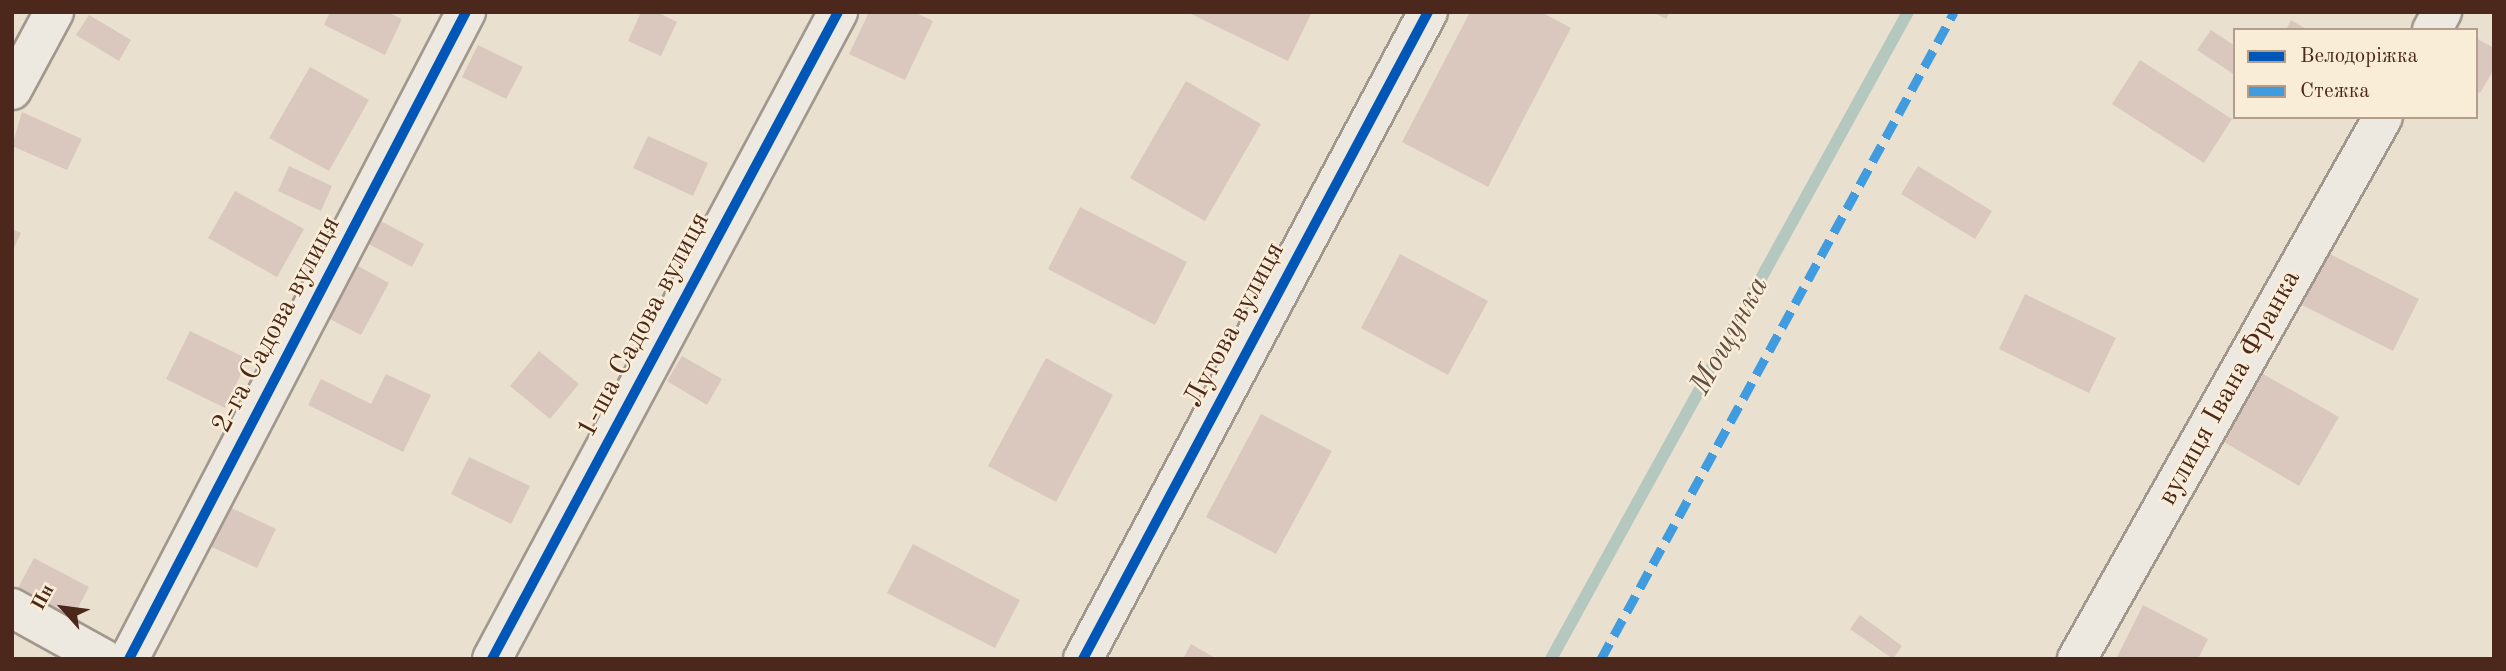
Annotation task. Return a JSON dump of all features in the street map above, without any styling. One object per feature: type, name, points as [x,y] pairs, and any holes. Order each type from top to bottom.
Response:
[{"type":"street","points":[[12,90],[54,12]]},
{"type":"street","name":"2-га Садова вулиця","points":[[129,659],[466,12]]},
{"type":"street","name":"1-ша Садова вулиця","points":[[492,659],[838,12]]},
{"type":"street","name":"Лугова вулиця","points":[[1083,659],[1428,12]]},
{"type":"street","points":[[2433,28],[2442,12]]},
{"type":"street","name":"вулиця Івана Франка","points":[[2077,659],[2382,119]]},
{"type":"street","points":[[12,608],[104,659]]},
{"type":"building","points":[[330,12],[387,12],[402,19],[385,55],[324,25]]},
{"type":"building","points":[[641,12],[657,12],[677,22],[661,56],[628,41]]},
{"type":"building","points":[[869,12],[914,12],[933,21],[905,80],[849,54]]},
{"type":"building","points":[[1187,12],[1312,12],[1288,61]]},
{"type":"building","points":[[1470,12],[1541,12],[1571,28],[1488,187],[1402,142]]},
{"type":"building","points":[[1653,12],[1670,12],[1666,19]]},
{"type":"building","points":[[89,15],[131,40],[119,61],[76,35]]},
{"type":"building","points":[[2291,20],[2305,28],[2287,28]]},
{"type":"building","points":[[2211,30],[2233,45],[2233,74],[2197,50]]},
{"type":"building","points":[[2478,39],[2494,48],[2494,69],[2480,93]]},
{"type":"building","points":[[478,45],[523,67],[506,99],[462,77]]},
{"type":"building","points":[[2140,60],[2232,119],[2204,163],[2112,104]]},
{"type":"building","points":[[310,67],[369,100],[329,171],[269,138]]},
{"type":"building","points":[[1186,81],[1261,124],[1205,221],[1130,178]]},
{"type":"building","points":[[22,112],[82,139],[67,170],[12,146]]},
{"type":"building","points":[[648,136],[708,163],[693,196],[633,168]]},
{"type":"building","points":[[289,166],[332,186],[321,211],[278,191]]},
{"type":"building","points":[[1918,166],[1992,211],[1975,239],[1901,194]]},
{"type":"building","points":[[235,191],[304,229],[277,277],[208,238]]},
{"type":"building","points":[[1080,207],[1187,262],[1155,325],[1048,269]]},
{"type":"building","points":[[377,219],[424,244],[412,267],[365,242]]},
{"type":"building","points":[[12,229],[21,233],[12,252]]},
{"type":"building","points":[[2328,253],[2419,299],[2393,351],[2302,305]]},
{"type":"building","points":[[1400,254],[1488,301],[1448,375],[1361,328]]},
{"type":"building","points":[[358,266],[389,283],[361,335],[330,319]]},
{"type":"building","points":[[2025,294],[2116,338],[2089,393],[1999,349]]},
{"type":"building","points":[[190,331],[248,359],[225,408],[166,379]]},
{"type":"building","points":[[539,351],[579,384],[550,419],[510,386]]},
{"type":"building","points":[[682,356],[722,379],[707,405],[667,381]]},
{"type":"building","points":[[1046,358],[1113,395],[1056,502],[988,466]]},
{"type":"building","points":[[386,374],[431,395],[403,452],[308,405],[321,379],[371,404]]},
{"type":"building","points":[[2263,374],[2339,417],[2299,486],[2224,442]]},
{"type":"building","points":[[1261,414],[1332,451],[1276,554],[1206,517]]},
{"type":"building","points":[[469,457],[530,486],[511,524],[451,494]]},
{"type":"building","points":[[219,502],[276,529],[257,568],[201,542]]},
{"type":"building","points":[[913,544],[1020,600],[995,648],[887,593]]},
{"type":"building","points":[[34,558],[89,587],[73,617],[18,588]]},
{"type":"building","points":[[2143,605],[2208,639],[2198,659],[2116,659]]},
{"type":"building","points":[[1860,615],[1902,646],[1893,659],[1850,629]]},
{"type":"building","points":[[1191,644],[1217,659],[1183,659]]},
{"type":"waterway","name":"Мощунка","points":[[1551,659],[1908,12]]},
{"type":"marked path","points":[[1601,659],[1954,12]]},
{"type":"cycle path","points":[[129,659],[466,12]]},
{"type":"cycle path","points":[[492,659],[838,12]]},
{"type":"cycle path","points":[[1083,659],[1428,12]]}]
